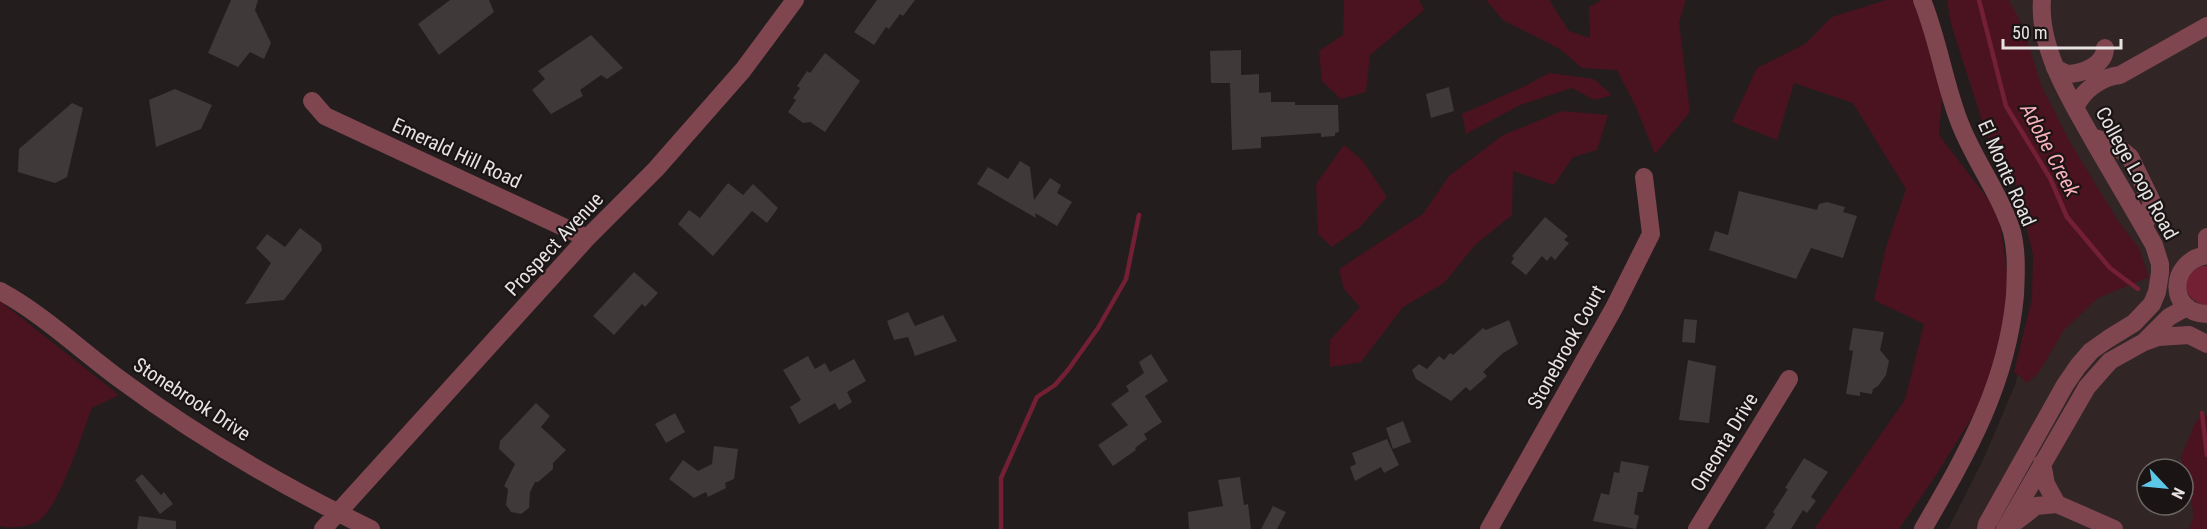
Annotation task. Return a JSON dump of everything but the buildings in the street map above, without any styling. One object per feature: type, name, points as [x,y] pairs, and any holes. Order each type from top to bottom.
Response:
[{"type":"street","name":"Prospect Avenue","points":[[323,529],[587,238],[656,170],[743,70],[795,0]]},
{"type":"street","name":"El Monte Road","points":[[1922,0],[1959,122],[1970,149],[2005,213],[2016,254],[2012,319],[1992,396],[1966,453],[1923,529]]},
{"type":"street","name":"College Loop Road","points":[[1986,529],[2065,385],[2078,366],[2099,345],[2143,315],[2157,292],[2160,264],[2154,245],[2075,108],[2055,68],[2041,3]]},
{"type":"street","points":[[2075,108],[2088,89],[2110,76],[2121,75],[2207,26]]},
{"type":"street","points":[[2055,68],[2067,74],[2084,71],[2101,61],[2105,55],[2105,48]]},
{"type":"street","name":"Emerald Hill Road","points":[[312,101],[325,116],[587,238]]},
{"type":"street","name":"Stonebrook Court","points":[[1488,529],[1614,308],[1651,234],[1644,177]]},
{"type":"street","points":[[2157,292],[2177,283],[2187,263],[2207,254],[2207,237]]},
{"type":"street","points":[[2160,264],[2177,283],[2179,297],[2187,307],[2200,314],[2207,314]]},
{"type":"street","name":"Stonebrook Drive","points":[[0,291],[23,304],[121,380],[217,445],[371,529]]},
{"type":"street","points":[[2144,342],[2169,317],[2187,307]]},
{"type":"street","points":[[2006,529],[2087,387],[2099,372],[2110,362],[2144,342],[2158,337],[2178,334],[2196,337],[2207,344]]},
{"type":"street","name":"Oneonta Drive","points":[[1697,529],[1789,379]]},
{"type":"street","points":[[2042,463],[2046,484],[2057,504]]},
{"type":"street","points":[[2006,529],[2031,509],[2042,504],[2057,504],[2114,529]]},
{"type":"shaded area","points":[[1344,0],[1419,0],[1424,10],[1370,55],[1366,92],[1341,99],[1322,81],[1319,51],[1343,35]]},
{"type":"shaded area","points":[[1486,0],[1549,0],[1569,31],[1590,38],[1589,7],[1602,0],[1686,0],[1679,22],[1690,112],[1655,154],[1636,107],[1617,70],[1582,68],[1560,49],[1503,20]]},
{"type":"shaded area","points":[[1886,0],[1912,0],[1945,58],[1939,135],[1998,212],[2011,297],[1984,398],[1899,529],[1814,529],[1905,400],[1924,324],[1874,300],[1886,247],[1906,189],[1853,103],[1794,83],[1777,140],[1732,122],[1757,68],[1805,44],[1832,17]]},
{"type":"shaded area","points":[[1947,0],[2009,0],[2023,27],[2041,85],[2071,144],[2118,221],[2139,248],[2149,277],[2098,298],[2064,330],[2039,372],[2027,383],[2014,372],[2032,299],[2033,255],[2016,185],[1987,136],[1951,24]]},
{"type":"shaded area","points":[[1994,0],[2207,0],[2207,529],[1948,529],[1984,458],[2015,385],[2037,300],[2044,228]]},
{"type":"shaded area","points":[[1549,73],[1594,79],[1612,95],[1594,100],[1572,88],[1520,105],[1466,134],[1462,114]]},
{"type":"shaded area","points":[[1562,111],[1608,115],[1597,150],[1573,157],[1554,185],[1513,171],[1512,215],[1475,245],[1444,283],[1403,307],[1361,362],[1330,367],[1330,340],[1360,307],[1344,289],[1339,269],[1423,214],[1449,176],[1503,135]]},
{"type":"shaded area","points":[[1344,145],[1362,160],[1387,197],[1360,227],[1332,247],[1318,234],[1316,184]]},
{"type":"shaded area","points":[[2202,266],[2207,266],[2207,306],[2192,298],[2186,287],[2189,275]]},
{"type":"shaded area","points":[[0,301],[119,395],[92,408],[59,492],[45,515],[30,525],[18,527],[0,526]]},
{"type":"shaded area","points":[[2207,415],[2207,529],[2189,529],[2195,517],[2195,457],[2181,457],[2196,421]]},
{"type":"waterway","name":"Adobe Creek","points":[[1979,0],[2006,106],[2050,178],[2067,217],[2110,268],[2138,289]]},
{"type":"waterway","points":[[1001,529],[1001,478],[1037,397],[1055,385],[1068,370],[1098,328],[1126,279],[1139,215]]},
{"type":"waterway","name":"Adobe Creek","points":[[2202,413],[2207,455]]}]
